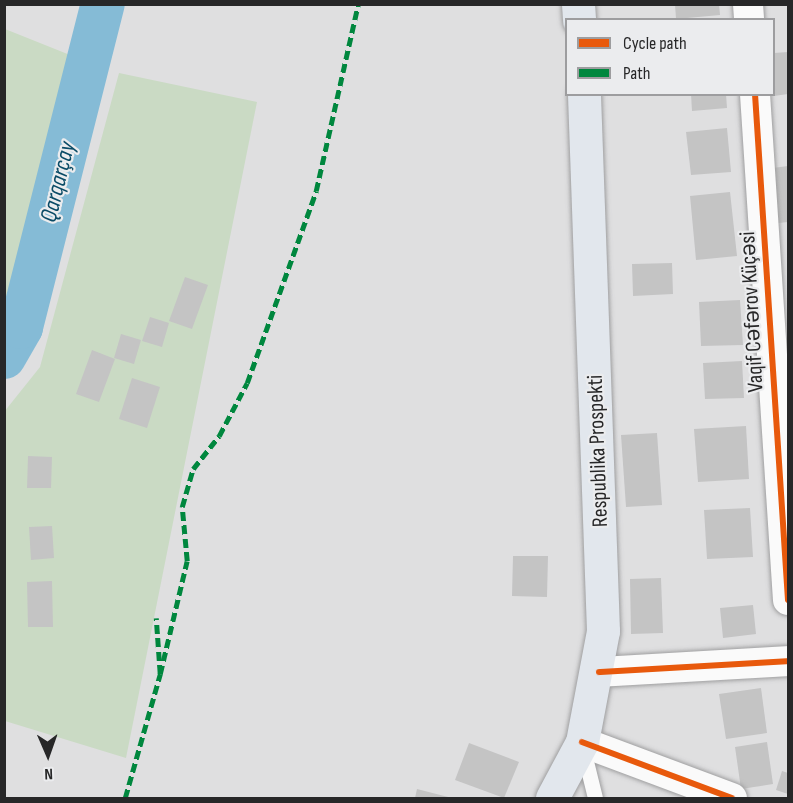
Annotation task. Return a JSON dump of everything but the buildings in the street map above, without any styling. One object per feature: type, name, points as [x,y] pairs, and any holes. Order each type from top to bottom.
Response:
[{"type":"main road","name":"Respublika Prospekti","points":[[552,798],[582,742],[599,672],[598,444],[584,96]]},
{"type":"street","name":"Vaqif Cəfərov Küçəsi","points":[[755,96],[780,269],[789,600]]},
{"type":"street","points":[[599,672],[789,661]]},
{"type":"street","points":[[582,742],[732,798]]},
{"type":"lane","points":[[582,742],[595,798]]},
{"type":"green space","points":[[5,29],[80,59],[5,331]]},
{"type":"green space","points":[[119,73],[257,102],[126,758],[5,721],[4,412],[40,367]]},
{"type":"waterway","name":"Qarqarçay","points":[[4,357],[21,327],[103,4]]},
{"type":"marked path","points":[[160,674],[187,561],[182,507],[193,469],[219,436],[247,383],[316,191],[358,4]]},
{"type":"marked path","points":[[125,798],[160,674],[156,618]]},
{"type":"cycle path","points":[[755,96],[788,600]]},
{"type":"cycle path","points":[[599,672],[788,661]]},
{"type":"cycle path","points":[[582,742],[732,798]]}]
